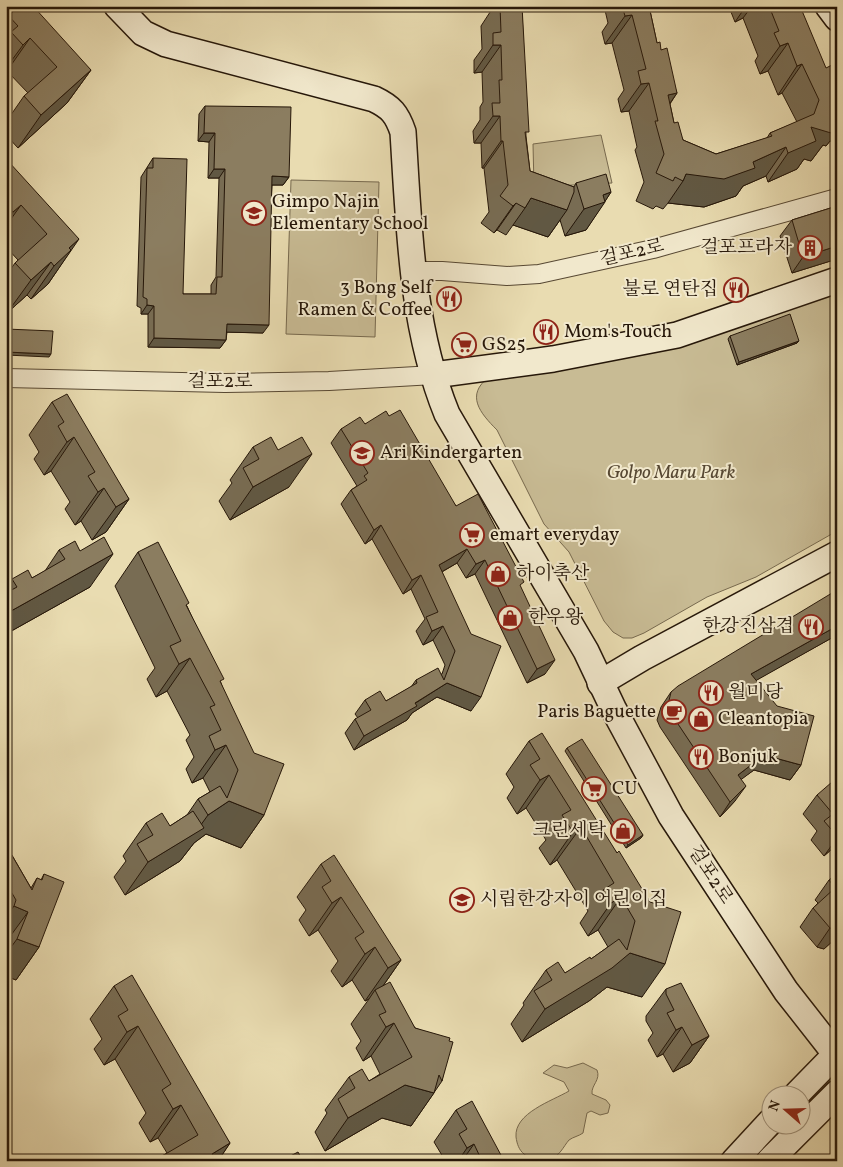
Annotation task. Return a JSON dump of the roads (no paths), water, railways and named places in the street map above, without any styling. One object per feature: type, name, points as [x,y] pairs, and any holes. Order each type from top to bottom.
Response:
[{"type":"street","points":[[117,6],[142,33],[166,44],[347,92],[388,106],[397,116],[403,132],[418,271]]},
{"type":"street","points":[[131,6],[141,19],[185,38],[390,93],[403,103],[410,116],[418,271]]},
{"type":"street","points":[[828,6],[837,18]]},
{"type":"street","name":"걸포2로","points":[[836,1052],[681,815],[623,704],[606,680],[595,645],[523,528],[455,409],[438,374],[418,271],[507,276],[539,274],[653,249],[837,198]]},
{"type":"street","name":"걸포2로","points":[[6,378],[225,383],[329,381],[438,374],[553,359],[677,335],[837,280]]},
{"type":"street","points":[[606,680],[837,554]]},
{"type":"street","points":[[806,1084],[836,1052]]},
{"type":"street","points":[[769,1161],[837,1093]]},
{"type":"street","points":[[734,1161],[760,1133]]},
{"type":"place","name":"Gimpo Najin Elementary School","points":[[254,213]]},
{"type":"place","name":"걸포프라자","points":[[810,248]]},
{"type":"place","name":"불로 연탄집","points":[[736,290]]},
{"type":"place","name":"3 Bong Self Ramen & Coffee","points":[[449,299]]},
{"type":"place","name":"Mom's Touch","points":[[546,332]]},
{"type":"place","name":"GS25","points":[[464,345]]},
{"type":"place","name":"Ari Kindergarten","points":[[362,453]]},
{"type":"place","name":"emart everyday","points":[[472,535]]},
{"type":"place","name":"하이축산","points":[[498,574]]},
{"type":"place","name":"한우왕","points":[[510,618]]},
{"type":"place","name":"한강진삼겹","points":[[811,627]]},
{"type":"place","name":"월미당","points":[[711,693]]},
{"type":"place","name":"Paris Baguette","points":[[674,712]]},
{"type":"place","name":"Cleantopia","points":[[701,719]]},
{"type":"place","name":"Bonjuk","points":[[701,757]]},
{"type":"place","name":"CU","points":[[594,789]]},
{"type":"place","name":"크린세탁","points":[[623,831]]},
{"type":"place","name":"시립한강자이 어린이집","points":[[462,900]]},
{"type":"park label","name":"Golpo Maru Park","points":[[671,473]]}]
